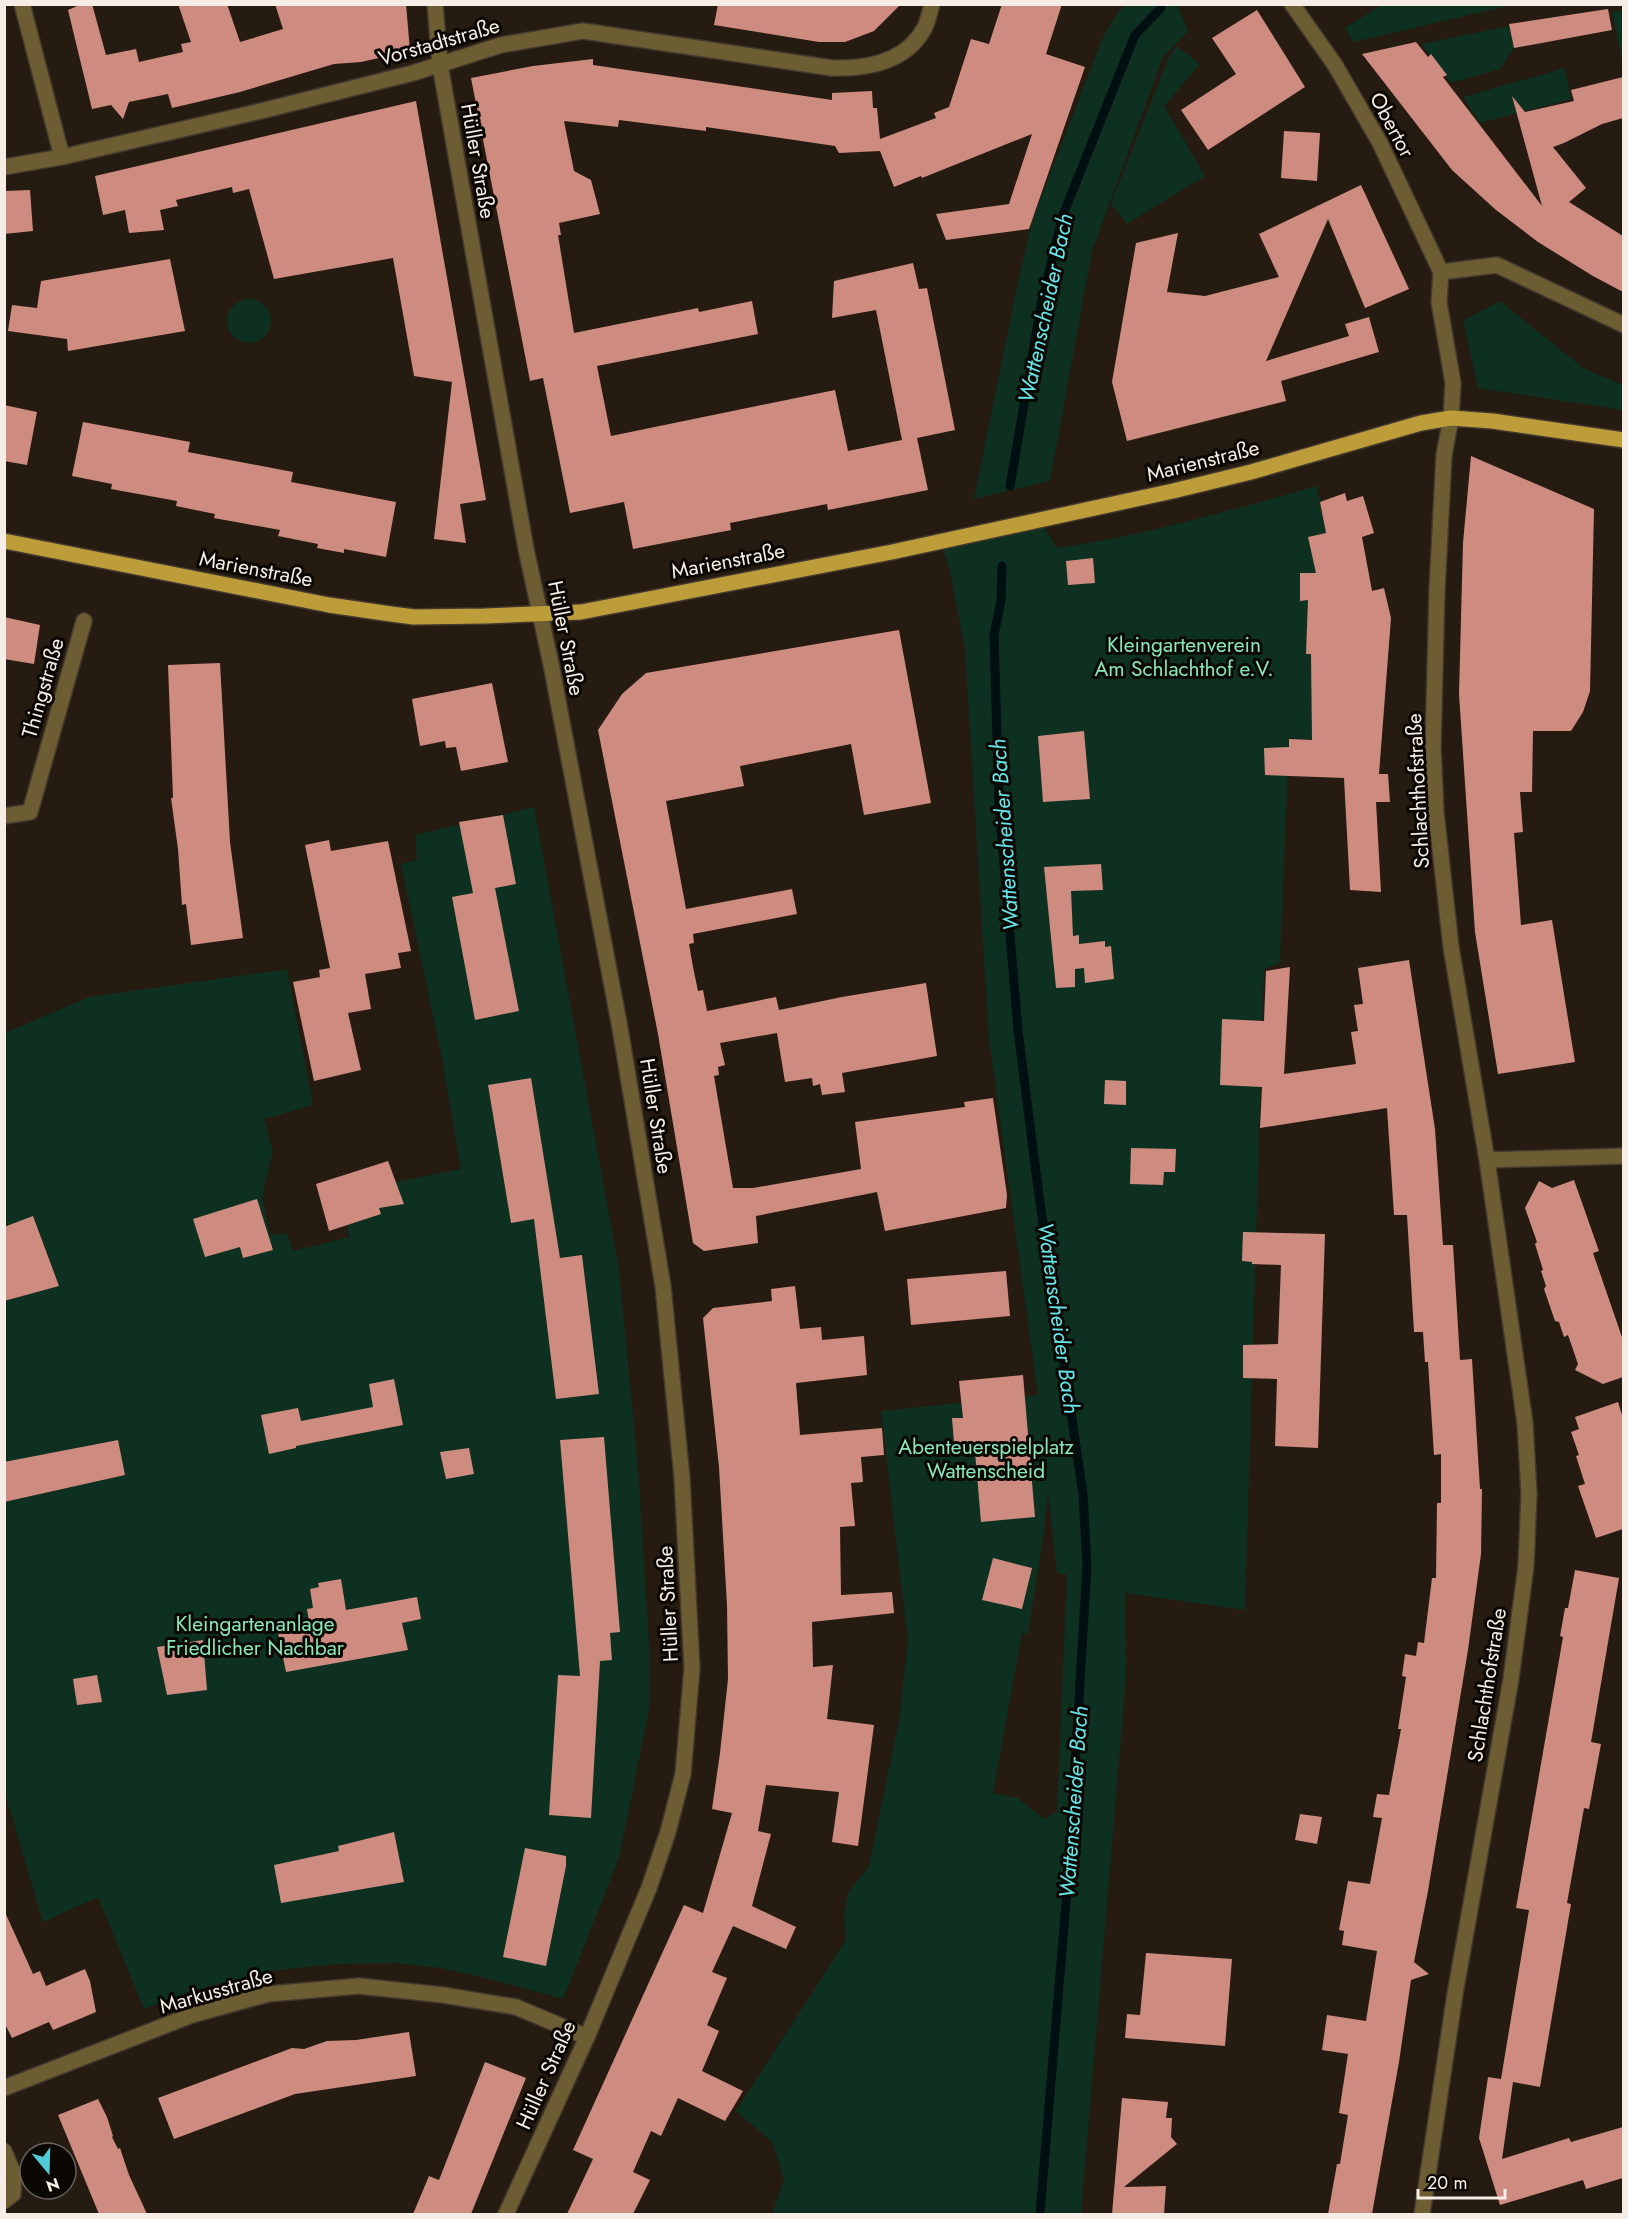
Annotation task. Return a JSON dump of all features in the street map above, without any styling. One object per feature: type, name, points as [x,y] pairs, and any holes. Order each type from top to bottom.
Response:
[{"type":"main road","name":"Marienstraße","points":[[4,541],[391,614],[443,617],[581,612],[892,552],[1063,515],[1251,472],[1391,430],[1451,418],[1491,421],[1623,440]]},
{"type":"street","points":[[22,4],[62,157]]},
{"type":"street","name":"Hüller Straße","points":[[435,4],[440,65],[526,549],[619,1018],[663,1286],[682,1478],[692,1668],[682,1774],[668,1832],[649,1888],[586,2037],[506,2214]]},
{"type":"street","name":"Vorstadtstraße","points":[[4,167],[62,157],[261,111],[413,73],[501,45],[583,31],[832,68],[857,69],[886,62],[912,44],[925,27],[932,4]]},
{"type":"street","name":"Obertor","points":[[1292,4],[1335,65],[1380,143],[1441,273],[1439,302],[1453,383],[1451,418]]},
{"type":"street","points":[[1441,273],[1497,265],[1623,325]]},
{"type":"street","name":"Schlachthofstraße","points":[[1422,2214],[1455,1994],[1511,1679],[1526,1566],[1529,1494],[1525,1424],[1486,1160],[1451,947],[1436,812],[1433,747],[1437,590],[1444,455],[1451,418]]},
{"type":"street","name":"Thingstraße","points":[[4,816],[30,812],[84,621]]},
{"type":"street","points":[[1486,1160],[1623,1156]]},
{"type":"street","name":"Markusstraße","points":[[4,2088],[203,2012],[268,1994],[359,1986],[443,1995],[516,2007],[586,2037]]},
{"type":"street","points":[[4,2151],[14,2175],[13,2194],[4,2201]]},
{"type":"green space","points":[[1129,5],[1177,5],[1188,31],[1163,57],[1092,251],[1050,481],[974,499],[1033,218],[1104,35],[1120,9]]},
{"type":"green space","points":[[1381,5],[1512,5],[1353,42],[1345,28]]},
{"type":"green space","points":[[1624,11],[1623,66],[1612,12]]},
{"type":"green space","points":[[1509,26],[1514,48],[1500,69],[1451,83],[1421,44]]},
{"type":"green space","points":[[1177,46],[1200,64],[1164,106],[1205,176],[1127,224],[1111,204],[1168,59]]},
{"type":"green space","points":[[1565,68],[1571,99],[1480,123],[1463,97]]},
{"type":"green space","points":[[249,299],[258,300],[265,305],[270,312],[270,330],[265,337],[258,342],[249,343],[240,342],[233,337],[228,330],[227,321],[228,312],[233,305],[240,300]]},
{"type":"green space","points":[[1500,301],[1583,368],[1623,385],[1623,410],[1478,388],[1463,320]]},
{"type":"green space","points":[[1317,486],[1339,603],[1327,741],[1289,738],[1280,963],[1264,969],[1245,1610],[1125,1593],[1126,1678],[1081,2214],[772,2214],[784,2179],[772,2142],[736,2111],[846,1940],[844,1917],[848,1893],[869,1866],[899,1721],[908,1642],[881,1411],[1038,1395],[989,1039],[965,650],[950,571],[942,546],[1043,526],[1057,548],[1090,543],[1221,513]],"holes":[[[1048,1490],[1057,1573],[1067,1575],[1057,1812],[1044,1819],[1018,1798],[993,1793],[1022,1633],[1028,1634],[1044,1533]]]},
{"type":"green space","name":"Kleingartenanlage Friedlicher Nachbar","points":[[534,807],[619,1269],[638,1467],[649,1643],[649,1710],[619,1858],[563,1999],[440,1968],[397,1963],[339,1964],[276,1970],[191,1991],[144,2009],[98,1897],[43,1922],[5,1793],[5,1033],[89,997],[287,969],[313,1105],[264,1119],[273,1151],[262,1197],[270,1235],[287,1233],[293,1251],[350,1237],[340,1201],[396,1182],[461,1169],[441,1053],[401,864],[417,860],[415,835]]},
{"type":"building","points":[[82,4],[92,4],[106,55],[136,49],[139,62],[183,52],[181,44],[191,42],[178,4],[227,4],[240,42],[283,29],[275,4],[406,4],[410,51],[361,62],[334,64],[240,92],[172,108],[168,94],[129,102],[123,119],[111,105],[92,109],[68,10]]},
{"type":"building","points":[[718,4],[901,4],[874,31],[845,42],[819,42],[714,25]]},
{"type":"building","points":[[1002,4],[1062,4],[1046,54],[1085,67],[1029,229],[946,240],[936,214],[1009,204],[1032,134],[894,187],[880,151],[839,153],[835,146],[706,127],[706,131],[619,120],[618,127],[564,121],[574,171],[591,180],[600,214],[559,223],[561,235],[558,235],[574,333],[698,308],[699,312],[752,301],[758,334],[597,366],[611,436],[835,390],[848,451],[902,440],[876,310],[832,318],[834,281],[913,263],[919,289],[927,288],[955,430],[917,438],[928,490],[828,510],[827,504],[730,523],[731,530],[633,549],[624,502],[570,513],[543,378],[530,381],[471,78],[533,66],[593,59],[593,65],[832,100],[832,93],[872,91],[873,108],[877,108],[880,139],[936,118],[934,113],[949,107],[971,39],[989,44]]},
{"type":"building","points":[[1608,9],[1612,30],[1514,48],[1509,24]]},
{"type":"building","points":[[1257,10],[1305,87],[1208,150],[1181,110],[1236,74],[1212,38]]},
{"type":"building","points":[[1416,42],[1428,57],[1431,54],[1447,75],[1443,77],[1542,206],[1512,96],[1525,112],[1574,101],[1571,90],[1623,77],[1623,118],[1602,124],[1553,147],[1586,188],[1569,202],[1623,236],[1623,292],[1538,242],[1496,210],[1452,170],[1362,54]]},
{"type":"building","points":[[416,101],[486,500],[460,504],[466,543],[434,539],[452,382],[414,376],[393,258],[274,279],[249,189],[233,193],[232,187],[176,200],[178,206],[160,210],[164,230],[129,233],[125,210],[103,215],[95,176]]},
{"type":"building","points":[[1284,131],[1320,133],[1317,181],[1281,178]]},
{"type":"building","points":[[1361,185],[1409,289],[1365,308],[1328,219],[1266,361],[1349,336],[1345,324],[1369,317],[1379,352],[1281,381],[1286,401],[1127,441],[1112,382],[1136,243],[1178,233],[1167,292],[1205,296],[1279,277],[1259,234]]},
{"type":"building","points":[[30,190],[33,231],[4,234],[4,191]]},
{"type":"building","points":[[170,259],[185,331],[68,351],[67,339],[8,331],[12,305],[37,308],[41,281]]},
{"type":"building","points":[[4,405],[37,412],[27,465],[4,461]]},
{"type":"building","points":[[83,422],[190,442],[188,452],[293,472],[291,482],[396,502],[386,557],[344,549],[344,553],[317,548],[318,544],[278,536],[280,530],[214,518],[215,514],[176,506],[177,501],[111,489],[112,484],[72,476]]},
{"type":"building","points":[[1471,456],[1594,509],[1590,691],[1583,712],[1571,731],[1533,731],[1532,792],[1520,792],[1523,832],[1514,833],[1521,925],[1552,920],[1575,1062],[1498,1074],[1475,932],[1459,694],[1463,543]]},
{"type":"building","points":[[1345,493],[1347,501],[1363,496],[1374,533],[1362,537],[1372,591],[1384,588],[1391,618],[1379,774],[1388,774],[1390,802],[1376,802],[1381,892],[1350,890],[1344,778],[1265,775],[1264,748],[1289,747],[1289,739],[1312,740],[1311,654],[1306,654],[1308,600],[1300,601],[1300,573],[1316,573],[1308,537],[1326,533],[1320,502]]},
{"type":"building","points":[[1093,558],[1095,583],[1068,585],[1066,561]]},
{"type":"building","points":[[4,617],[40,625],[34,664],[4,659]]},
{"type":"building","points":[[899,630],[931,803],[864,815],[851,744],[740,766],[744,786],[666,801],[686,909],[792,889],[797,914],[693,934],[694,943],[689,944],[693,967],[698,991],[703,990],[707,1011],[776,997],[779,1010],[926,983],[937,1056],[842,1073],[845,1092],[822,1095],[820,1084],[813,1086],[812,1078],[785,1082],[777,1033],[720,1043],[725,1065],[718,1067],[719,1075],[714,1076],[733,1188],[753,1188],[861,1169],[855,1122],[965,1107],[964,1102],[993,1098],[1007,1195],[1006,1208],[885,1231],[877,1192],[756,1216],[758,1243],[704,1251],[693,1243],[658,1034],[598,730],[622,694],[646,673]]},
{"type":"building","points":[[220,663],[230,842],[243,938],[191,945],[186,904],[182,905],[171,798],[173,798],[168,665]]},
{"type":"building","points":[[492,683],[508,762],[461,771],[456,747],[446,748],[445,741],[420,746],[412,699]]},
{"type":"building","points":[[1084,731],[1090,799],[1043,802],[1038,736]]},
{"type":"building","points":[[503,815],[516,884],[495,888],[519,1011],[475,1020],[452,897],[473,893],[459,822]]},
{"type":"building","points":[[329,840],[331,851],[388,841],[411,951],[398,953],[401,968],[365,974],[371,1009],[348,1013],[361,1070],[314,1081],[293,982],[320,977],[319,970],[330,968],[305,845]]},
{"type":"building","points":[[1101,864],[1103,890],[1071,891],[1073,936],[1079,935],[1079,944],[1105,941],[1105,947],[1111,946],[1114,979],[1085,983],[1084,968],[1075,969],[1075,987],[1056,988],[1044,867]]},
{"type":"building","points":[[1409,960],[1435,1129],[1443,1245],[1453,1245],[1460,1360],[1472,1359],[1480,1489],[1482,1489],[1481,1554],[1468,1650],[1414,1962],[1429,1974],[1411,1980],[1372,2214],[1328,2214],[1337,2164],[1340,2164],[1348,2115],[1339,2113],[1348,2054],[1322,2050],[1327,2015],[1366,2021],[1377,1951],[1342,1945],[1344,1931],[1339,1930],[1348,1881],[1370,1884],[1382,1818],[1373,1817],[1377,1794],[1389,1795],[1401,1729],[1398,1729],[1406,1677],[1402,1676],[1405,1654],[1416,1656],[1418,1642],[1424,1643],[1432,1578],[1436,1578],[1437,1503],[1441,1503],[1441,1454],[1434,1455],[1428,1362],[1425,1362],[1423,1332],[1414,1332],[1407,1215],[1394,1215],[1387,1108],[1260,1128],[1262,1087],[1220,1085],[1222,1019],[1264,1021],[1266,971],[1290,967],[1284,1074],[1356,1064],[1351,1032],[1358,1031],[1354,1005],[1363,1004],[1358,968]]},
{"type":"building","points":[[531,1078],[560,1258],[582,1255],[599,1394],[556,1399],[534,1219],[511,1223],[488,1085]]},
{"type":"building","points":[[1105,1080],[1126,1081],[1126,1105],[1104,1104]]},
{"type":"building","points":[[1131,1148],[1176,1149],[1175,1172],[1164,1172],[1163,1185],[1130,1184]]},
{"type":"building","points":[[388,1161],[404,1204],[379,1208],[381,1214],[329,1231],[316,1184]]},
{"type":"building","points":[[1574,1180],[1599,1251],[1593,1253],[1623,1340],[1623,1377],[1603,1384],[1575,1370],[1578,1364],[1568,1335],[1564,1337],[1559,1322],[1555,1321],[1544,1289],[1546,1286],[1535,1244],[1537,1242],[1525,1208],[1539,1181],[1552,1188]]},
{"type":"building","points":[[257,1199],[273,1250],[243,1258],[240,1247],[205,1257],[193,1219]]},
{"type":"building","points":[[33,1216],[59,1286],[4,1301],[4,1227]]},
{"type":"building","points":[[1243,1232],[1325,1234],[1318,1448],[1275,1446],[1277,1379],[1243,1378],[1243,1345],[1278,1344],[1281,1265],[1252,1264],[1252,1262],[1242,1261]]},
{"type":"building","points":[[1006,1271],[1010,1316],[911,1325],[907,1279]]},
{"type":"building","points":[[795,1286],[800,1329],[821,1327],[822,1340],[864,1336],[867,1375],[796,1383],[800,1435],[882,1428],[884,1455],[861,1457],[863,1482],[851,1483],[855,1526],[840,1527],[841,1595],[892,1592],[894,1613],[812,1622],[813,1667],[833,1665],[827,1719],[874,1725],[858,1846],[832,1842],[839,1792],[766,1785],[758,1831],[771,1834],[752,1906],[796,1927],[786,1949],[733,1926],[712,1972],[727,1978],[707,2025],[719,2031],[702,2071],[743,2091],[725,2121],[678,2098],[661,2136],[651,2131],[633,2172],[650,2180],[633,2214],[567,2214],[593,2159],[573,2150],[684,1905],[703,1913],[732,1813],[712,1809],[728,1679],[727,1605],[719,1467],[703,1318],[713,1308],[772,1301],[771,1289]]},
{"type":"building","points":[[1023,1375],[1035,1517],[981,1522],[975,1452],[955,1454],[952,1418],[963,1418],[959,1381]]},
{"type":"building","points":[[394,1379],[403,1425],[296,1446],[296,1448],[269,1454],[261,1415],[298,1408],[301,1421],[373,1407],[369,1384]]},
{"type":"building","points":[[1618,1402],[1623,1418],[1623,1529],[1596,1538],[1578,1486],[1585,1484],[1571,1432],[1579,1429],[1575,1417]]},
{"type":"building","points":[[604,1437],[620,1632],[610,1633],[612,1660],[600,1661],[591,1818],[549,1815],[558,1675],[580,1676],[560,1440]]},
{"type":"building","points":[[118,1440],[125,1475],[4,1502],[4,1462]]},
{"type":"building","points":[[469,1448],[474,1474],[446,1479],[440,1452]]},
{"type":"building","points":[[993,1558],[1032,1568],[1022,1609],[982,1600]]},
{"type":"building","points":[[1575,1570],[1619,1578],[1591,1742],[1601,1744],[1589,1809],[1584,1808],[1567,1903],[1571,1904],[1540,2087],[1513,2082],[1502,2159],[1569,2138],[1571,2142],[1623,2127],[1623,2178],[1586,2189],[1583,2180],[1500,2205],[1479,2138],[1488,2077],[1501,2079],[1529,1910],[1516,1908],[1563,1637],[1560,1636]]},
{"type":"building","points":[[341,1579],[346,1610],[417,1597],[421,1619],[402,1623],[408,1650],[286,1672],[278,1633],[299,1629],[297,1623],[309,1621],[307,1609],[313,1608],[310,1589],[319,1587],[318,1583]]},
{"type":"building","points":[[203,1640],[207,1690],[167,1695],[157,1647]]},
{"type":"building","points":[[97,1675],[102,1702],[77,1705],[73,1679]]},
{"type":"building","points":[[1300,1814],[1322,1817],[1317,1844],[1295,1840]]},
{"type":"building","points":[[394,1832],[404,1882],[281,1903],[274,1865],[339,1851],[338,1846]]},
{"type":"building","points":[[525,1848],[566,1856],[546,1966],[503,1957]]},
{"type":"building","points":[[4,1910],[33,1974],[40,1971],[46,1986],[85,1969],[90,1981],[96,2012],[53,2030],[49,2022],[12,2038],[4,2022]]},
{"type":"building","points":[[1146,1953],[1232,1959],[1225,2046],[1125,2038],[1127,2014],[1140,2015]]},
{"type":"building","points":[[409,2032],[416,2076],[295,2094],[174,2139],[158,2098],[292,2048],[304,2049],[327,2041],[356,2040]]},
{"type":"building","points":[[485,2062],[526,2078],[471,2214],[413,2214],[429,2176],[439,2180]]},
{"type":"building","points":[[1122,2098],[1168,2102],[1166,2118],[1172,2118],[1171,2137],[1177,2144],[1124,2187],[1166,2186],[1164,2214],[1112,2214]]},
{"type":"building","points":[[98,2099],[107,2117],[112,2137],[118,2149],[120,2148],[129,2175],[147,2214],[99,2214],[78,2163],[78,2141],[69,2141],[58,2115]]},
{"type":"waterway","name":"Wattenscheider Bach","points":[[1010,486],[1041,305],[1063,215],[1135,35],[1161,8]]},
{"type":"waterway","name":"Wattenscheider Bach","points":[[1002,566],[1001,601],[994,635],[999,805],[1018,1030],[1039,1196],[1083,1494],[1087,1566],[1069,1867],[1040,2214]]},
{"type":"park label","name":"Kleingartenverein Am Schlachthof e.V.","points":[[1184,657]]},
{"type":"park label","name":"Abenteuerspielplatz Wattenscheid","points":[[986,1459]]}]
